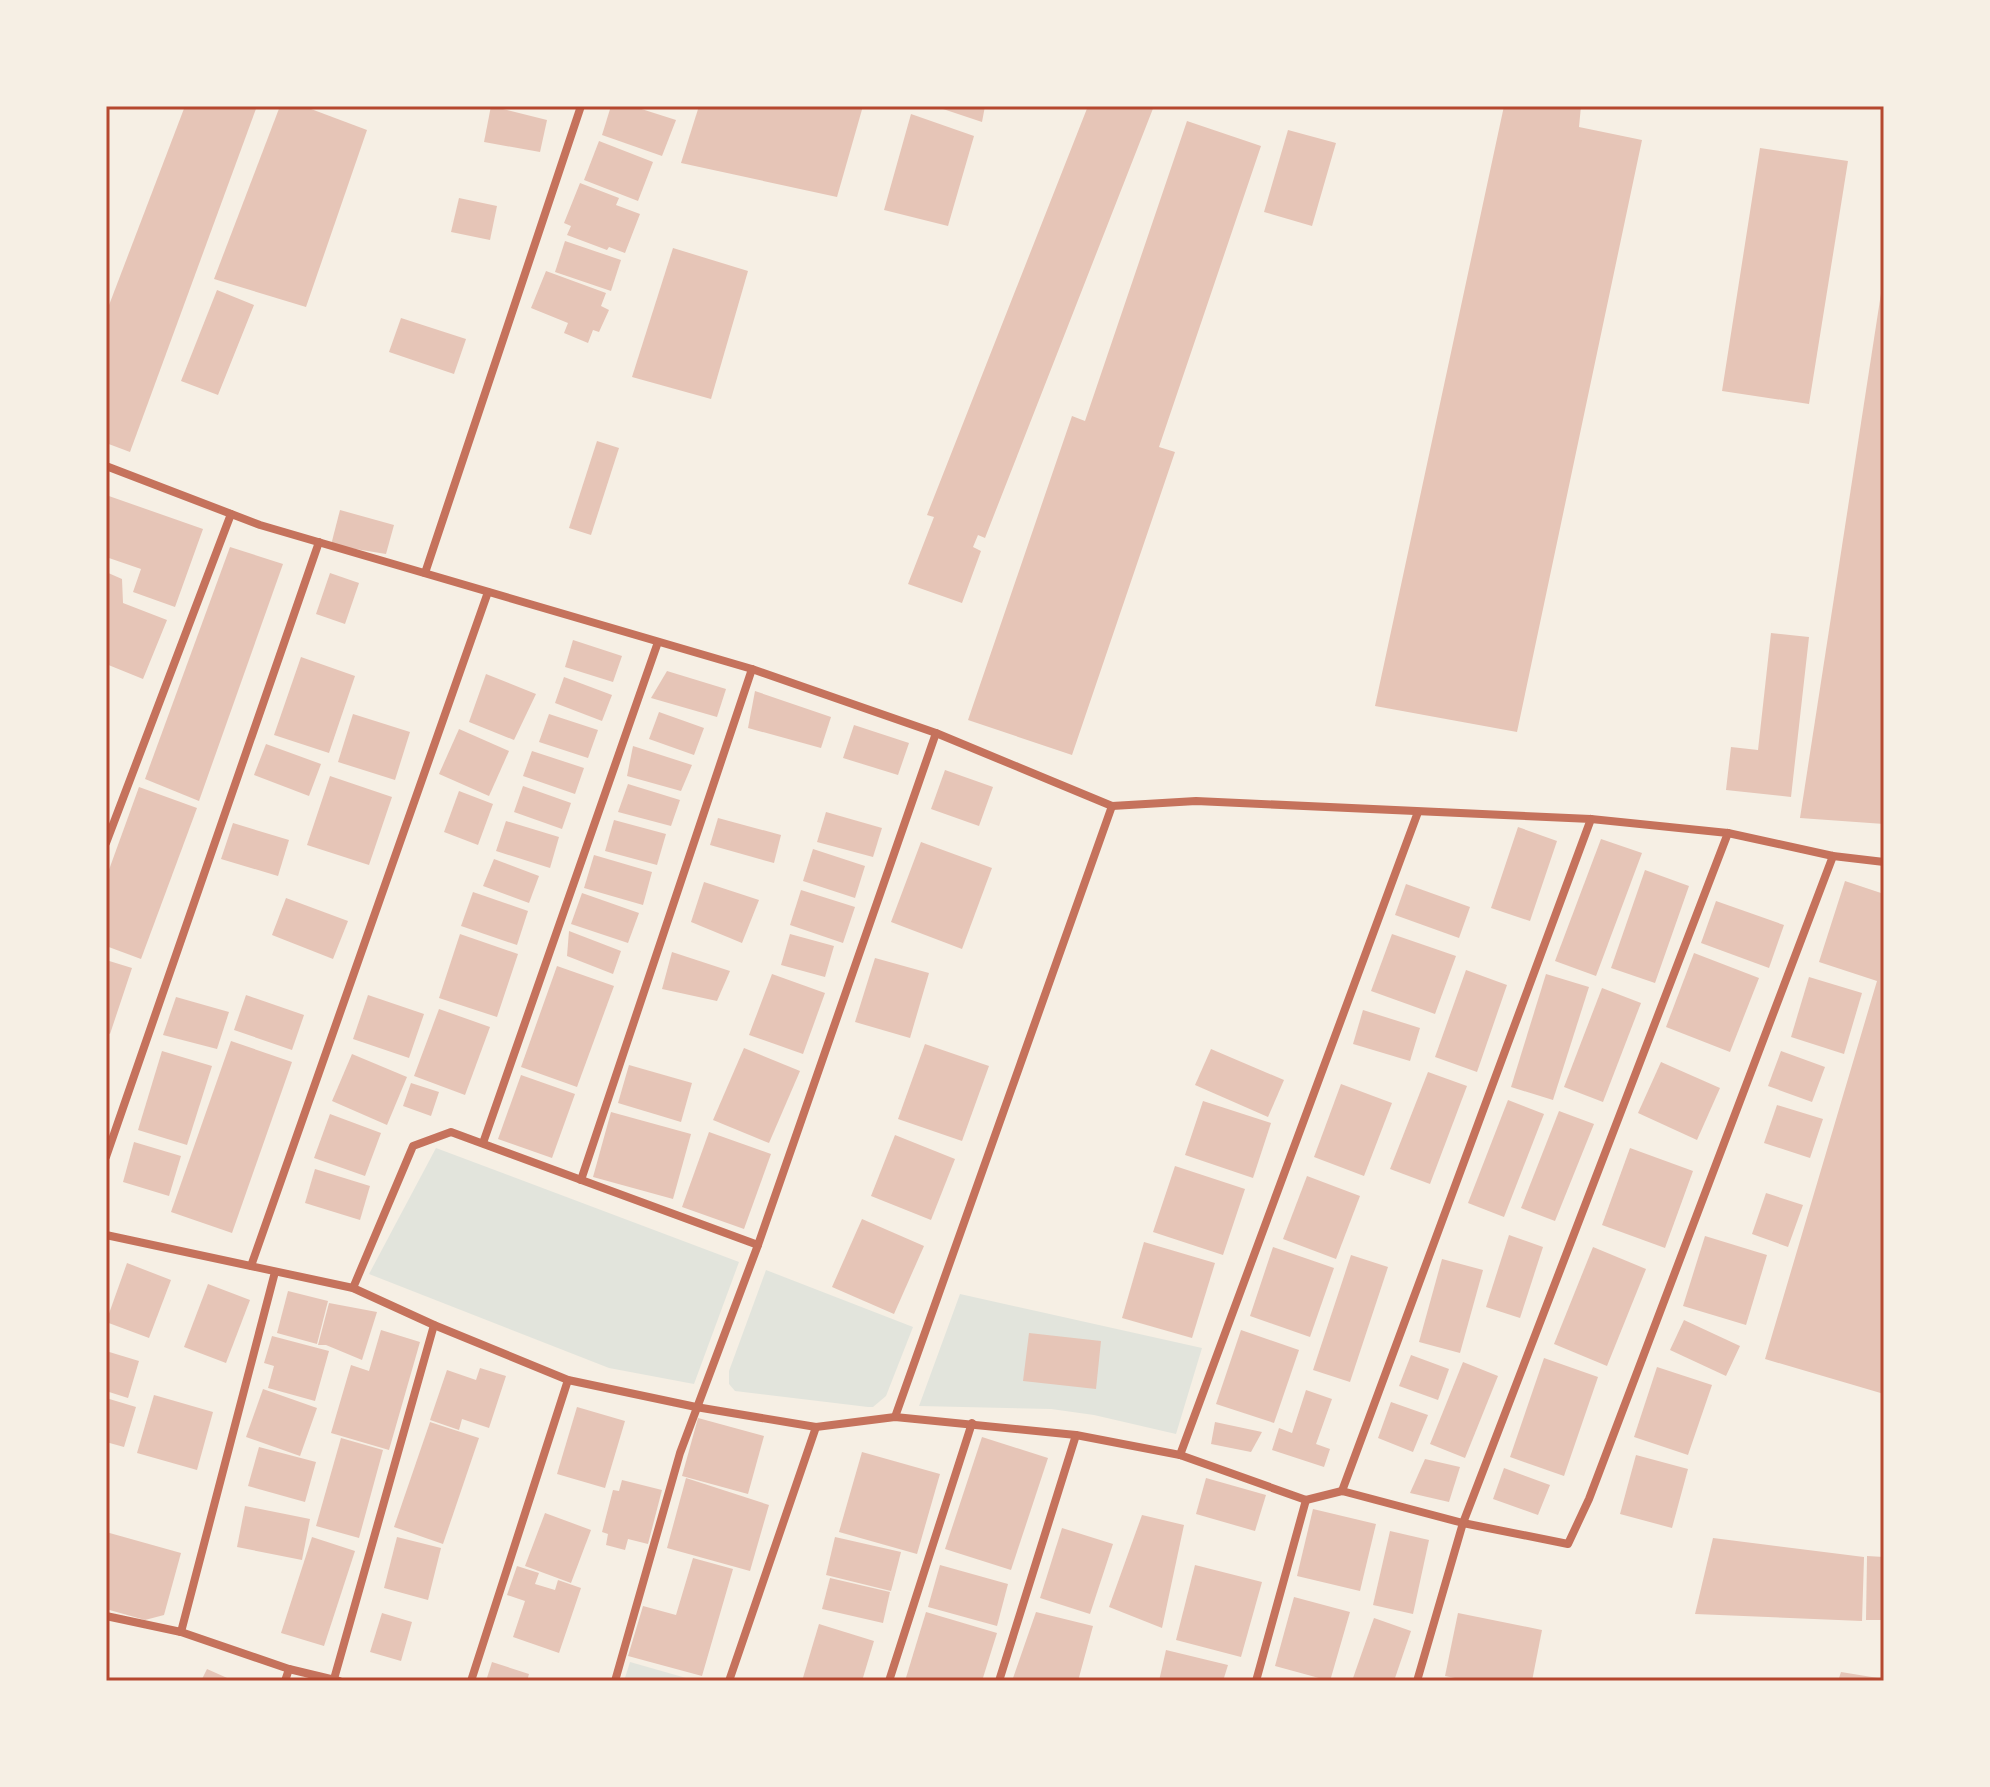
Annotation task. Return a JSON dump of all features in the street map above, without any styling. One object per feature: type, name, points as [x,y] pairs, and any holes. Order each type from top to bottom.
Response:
[{"type":"street","points":[[425,573],[581,106]]},
{"type":"street","points":[[106,466],[231,514],[319,542],[752,669],[936,733],[1112,806],[1196,801],[1591,819],[1728,833],[1833,856],[1884,862]]},
{"type":"street","points":[[106,843],[231,514]]},
{"type":"street","points":[[106,1157],[319,542]]},
{"type":"street","points":[[251,1266],[488,592]]},
{"type":"street","points":[[483,1143],[658,642]]},
{"type":"street","points":[[581,1180],[752,669]]},
{"type":"street","points":[[615,1681],[680,1453],[758,1245],[936,733]]},
{"type":"street","points":[[895,1417],[1112,806]]},
{"type":"street","points":[[1180,1455],[1418,812]]},
{"type":"street","points":[[1342,1491],[1591,819]]},
{"type":"street","points":[[1417,1681],[1463,1523],[1728,833]]},
{"type":"street","points":[[106,1235],[353,1288],[568,1380],[696,1407],[816,1427],[895,1417],[1076,1435],[1180,1455],[1306,1500],[1342,1491],[1463,1523],[1568,1544],[1589,1499],[1833,856]]},
{"type":"street","points":[[353,1288],[413,1146],[451,1132],[758,1245]]},
{"type":"street","points":[[181,1632],[275,1272]]},
{"type":"street","points":[[106,1616],[181,1632],[289,1669],[337,1680],[434,1325]]},
{"type":"street","points":[[471,1681],[568,1380]]},
{"type":"street","points":[[889,1681],[972,1423]]},
{"type":"street","points":[[729,1681],[816,1427]]},
{"type":"street","points":[[999,1681],[1076,1435]]},
{"type":"street","points":[[1256,1681],[1306,1500]]},
{"type":"street","points":[[285,1681],[289,1669]]},
{"type":"shaded area","points":[[436,1148],[739,1262],[694,1384],[609,1368],[369,1274]]},
{"type":"shaded area","points":[[766,1270],[913,1327],[886,1396],[873,1407],[868,1407],[735,1391],[729,1384],[729,1371]]},
{"type":"shaded area","points":[[960,1294],[1202,1348],[1176,1434],[1094,1415],[1051,1409],[919,1406]]},
{"type":"shaded area","points":[[630,1662],[693,1680],[693,1681],[624,1681]]},
{"type":"building","points":[[185,106],[257,106],[130,452],[106,443],[106,313]]},
{"type":"building","points":[[280,106],[303,106],[367,130],[306,307],[214,279]]},
{"type":"building","points":[[491,106],[547,120],[540,152],[484,142]]},
{"type":"building","points":[[611,106],[632,106],[676,120],[662,156],[602,135]]},
{"type":"building","points":[[699,106],[863,106],[837,197],[681,163]]},
{"type":"building","points":[[934,106],[985,106],[982,122]]},
{"type":"building","points":[[1088,106],[1154,106],[985,538],[978,535],[973,547],[981,551],[962,603],[908,584],[934,517],[927,515]]},
{"type":"building","points":[[1504,106],[1581,106],[1579,127],[1642,140],[1517,732],[1375,706]]},
{"type":"building","points":[[911,114],[974,136],[948,226],[884,210]]},
{"type":"building","points":[[1187,121],[1261,146],[1159,447],[1175,452],[1072,755],[968,720],[1072,416],[1085,421]]},
{"type":"building","points":[[1288,130],[1336,143],[1312,226],[1264,212]]},
{"type":"building","points":[[599,141],[653,162],[638,201],[584,180]]},
{"type":"building","points":[[1760,148],[1848,161],[1809,404],[1722,391]]},
{"type":"building","points":[[580,183],[619,198],[616,205],[640,214],[625,253],[609,247],[607,250],[567,235],[571,226],[564,223]]},
{"type":"building","points":[[459,198],[497,206],[490,240],[451,232]]},
{"type":"building","points":[[565,241],[621,260],[611,291],[555,272]]},
{"type":"building","points":[[673,248],[748,271],[711,399],[632,377]]},
{"type":"building","points":[[546,271],[606,293],[601,306],[609,310],[599,332],[593,330],[588,343],[564,333],[568,323],[531,308]]},
{"type":"building","points":[[1882,287],[1884,824],[1800,818]]},
{"type":"building","points":[[217,290],[254,305],[218,395],[181,381]]},
{"type":"building","points":[[401,318],[466,339],[454,374],[389,352]]},
{"type":"building","points":[[597,441],[619,448],[591,535],[569,528]]},
{"type":"building","points":[[106,495],[203,529],[175,607],[133,592],[141,569],[106,557]]},
{"type":"building","points":[[340,510],[394,525],[386,554],[331,545]]},
{"type":"building","points":[[230,547],[283,564],[199,801],[145,779]]},
{"type":"building","points":[[106,572],[122,579],[123,603],[167,620],[143,679],[106,664]]},
{"type":"building","points":[[330,573],[359,583],[345,624],[316,614]]},
{"type":"building","points":[[1771,633],[1809,637],[1791,797],[1726,790],[1731,747],[1758,750]]},
{"type":"building","points":[[573,640],[622,656],[613,682],[565,667]]},
{"type":"building","points":[[301,657],[355,676],[329,753],[274,735]]},
{"type":"building","points":[[667,671],[726,689],[717,717],[651,698]]},
{"type":"building","points":[[486,674],[536,694],[514,740],[469,722]]},
{"type":"building","points":[[564,677],[612,695],[602,721],[555,703]]},
{"type":"building","points":[[755,691],[831,717],[821,748],[748,728]]},
{"type":"building","points":[[659,712],[704,728],[694,755],[649,739]]},
{"type":"building","points":[[353,714],[410,732],[395,780],[338,762]]},
{"type":"building","points":[[549,714],[598,730],[588,758],[539,742]]},
{"type":"building","points":[[854,725],[909,743],[898,775],[843,758]]},
{"type":"building","points":[[459,729],[509,751],[489,796],[439,774]]},
{"type":"building","points":[[266,744],[321,764],[309,796],[254,775]]},
{"type":"building","points":[[633,746],[692,765],[681,791],[627,776]]},
{"type":"building","points":[[532,751],[584,768],[575,794],[523,776]]},
{"type":"building","points":[[945,770],[993,787],[979,826],[931,809]]},
{"type":"building","points":[[330,776],[392,797],[369,865],[307,845]]},
{"type":"building","points":[[628,784],[680,800],[671,826],[618,812]]},
{"type":"building","points":[[523,786],[571,803],[562,829],[514,812]]},
{"type":"building","points":[[139,787],[197,808],[141,959],[106,946],[106,878]]},
{"type":"building","points":[[459,791],[493,804],[478,845],[444,832]]},
{"type":"building","points":[[826,812],[882,828],[873,857],[817,842]]},
{"type":"building","points":[[718,818],[781,835],[774,863],[710,845]]},
{"type":"building","points":[[614,820],[666,834],[657,865],[605,851]]},
{"type":"building","points":[[506,821],[559,837],[550,868],[496,851]]},
{"type":"building","points":[[233,823],[289,840],[278,876],[221,859]]},
{"type":"building","points":[[1518,827],[1557,841],[1530,921],[1491,908]]},
{"type":"building","points":[[1601,839],[1642,853],[1596,976],[1555,961]]},
{"type":"building","points":[[921,842],[992,868],[962,949],[891,922]]},
{"type":"building","points":[[813,849],[865,866],[855,898],[803,881]]},
{"type":"building","points":[[594,855],[652,872],[643,905],[584,888]]},
{"type":"building","points":[[494,859],[539,876],[529,903],[483,886]]},
{"type":"building","points":[[1645,870],[1689,886],[1655,983],[1611,968]]},
{"type":"building","points":[[1845,881],[1884,894],[1884,1394],[1765,1359],[1877,981],[1819,962]]},
{"type":"building","points":[[704,882],[759,900],[742,943],[691,922]]},
{"type":"building","points":[[1406,884],[1470,907],[1459,938],[1395,915]]},
{"type":"building","points":[[801,890],[855,907],[843,943],[790,925]]},
{"type":"building","points":[[473,892],[528,911],[517,945],[461,926]]},
{"type":"building","points":[[582,893],[639,913],[628,943],[571,924]]},
{"type":"building","points":[[286,898],[348,921],[333,959],[272,935]]},
{"type":"building","points":[[1716,901],[1784,925],[1769,968],[1701,943]]},
{"type":"building","points":[[569,931],[621,951],[613,974],[567,956]]},
{"type":"building","points":[[460,934],[518,954],[497,1017],[439,998]]},
{"type":"building","points":[[790,934],[834,946],[825,977],[781,965]]},
{"type":"building","points":[[1392,934],[1456,956],[1435,1014],[1371,991]]},
{"type":"building","points":[[672,952],[730,971],[717,1001],[662,989]]},
{"type":"building","points":[[1694,953],[1759,978],[1730,1052],[1666,1027]]},
{"type":"building","points":[[875,958],[929,973],[910,1038],[855,1022]]},
{"type":"building","points":[[106,960],[132,968],[110,1034],[106,1032]]},
{"type":"building","points":[[557,966],[614,986],[577,1087],[521,1067]]},
{"type":"building","points":[[1466,970],[1507,985],[1477,1072],[1435,1057]]},
{"type":"building","points":[[772,974],[825,993],[803,1054],[749,1035]]},
{"type":"building","points":[[1546,974],[1589,987],[1553,1100],[1511,1087]]},
{"type":"building","points":[[1809,977],[1862,993],[1844,1054],[1791,1037]]},
{"type":"building","points":[[1602,988],[1641,1003],[1603,1102],[1564,1087]]},
{"type":"building","points":[[246,995],[304,1015],[292,1050],[234,1030]]},
{"type":"building","points":[[368,995],[424,1014],[409,1058],[353,1039]]},
{"type":"building","points":[[176,997],[229,1012],[217,1049],[163,1035]]},
{"type":"building","points":[[439,1009],[490,1027],[465,1095],[414,1076]]},
{"type":"building","points":[[1363,1010],[1420,1028],[1410,1061],[1353,1044]]},
{"type":"building","points":[[231,1041],[292,1062],[232,1233],[171,1212]]},
{"type":"building","points":[[925,1044],[989,1066],[962,1141],[898,1119]]},
{"type":"building","points":[[744,1048],[800,1071],[769,1143],[713,1120]]},
{"type":"building","points":[[1211,1049],[1284,1080],[1268,1117],[1195,1085]]},
{"type":"building","points":[[162,1051],[212,1066],[187,1145],[138,1130]]},
{"type":"building","points":[[1781,1051],[1825,1067],[1812,1102],[1768,1086]]},
{"type":"building","points":[[352,1054],[407,1077],[387,1125],[332,1101]]},
{"type":"building","points":[[1661,1062],[1720,1088],[1697,1140],[1638,1113]]},
{"type":"building","points":[[629,1065],[692,1083],[681,1122],[618,1103]]},
{"type":"building","points":[[1428,1072],[1467,1086],[1430,1184],[1390,1169]]},
{"type":"building","points":[[521,1075],[575,1094],[552,1158],[498,1139]]},
{"type":"building","points":[[411,1083],[439,1092],[431,1116],[403,1106]]},
{"type":"building","points":[[1341,1084],[1392,1103],[1364,1176],[1314,1157]]},
{"type":"building","points":[[1508,1100],[1544,1114],[1504,1217],[1468,1203]]},
{"type":"building","points":[[1203,1101],[1271,1123],[1253,1178],[1185,1155]]},
{"type":"building","points":[[1777,1105],[1823,1119],[1810,1158],[1764,1143]]},
{"type":"building","points":[[1559,1111],[1594,1124],[1555,1221],[1521,1208]]},
{"type":"building","points":[[611,1112],[691,1134],[673,1199],[593,1177]]},
{"type":"building","points":[[330,1114],[381,1133],[365,1176],[314,1158]]},
{"type":"building","points":[[709,1132],[771,1154],[744,1229],[682,1207]]},
{"type":"building","points":[[895,1135],[955,1159],[931,1220],[871,1196]]},
{"type":"building","points":[[134,1142],[181,1156],[169,1196],[123,1182]]},
{"type":"building","points":[[1630,1148],[1693,1171],[1665,1248],[1602,1225]]},
{"type":"building","points":[[1175,1166],[1245,1189],[1223,1255],[1153,1232]]},
{"type":"building","points":[[315,1169],[370,1186],[360,1220],[305,1203]]},
{"type":"building","points":[[1307,1176],[1360,1196],[1336,1259],[1283,1239]]},
{"type":"building","points":[[1766,1193],[1803,1205],[1788,1247],[1752,1234]]},
{"type":"building","points":[[862,1219],[924,1246],[894,1314],[832,1287]]},
{"type":"building","points":[[1509,1235],[1543,1247],[1520,1318],[1486,1307]]},
{"type":"building","points":[[1705,1236],[1767,1255],[1746,1325],[1683,1306]]},
{"type":"building","points":[[1144,1242],[1215,1263],[1192,1338],[1122,1318]]},
{"type":"building","points":[[1273,1247],[1334,1268],[1310,1337],[1250,1316]]},
{"type":"building","points":[[1593,1247],[1646,1269],[1607,1366],[1554,1344]]},
{"type":"building","points":[[1351,1255],[1388,1267],[1350,1382],[1313,1370]]},
{"type":"building","points":[[1442,1259],[1483,1270],[1460,1353],[1419,1342]]},
{"type":"building","points":[[127,1263],[171,1280],[149,1338],[106,1322]]},
{"type":"building","points":[[208,1284],[250,1300],[226,1363],[184,1347]]},
{"type":"building","points":[[288,1291],[328,1301],[317,1344],[277,1333]]},
{"type":"building","points":[[329,1303],[377,1312],[362,1360],[326,1345],[318,1345]]},
{"type":"building","points":[[1684,1320],[1740,1346],[1726,1376],[1670,1350]]},
{"type":"building","points":[[381,1330],[420,1342],[389,1450],[331,1433],[351,1365],[369,1371]]},
{"type":"building","points":[[1241,1330],[1299,1350],[1274,1423],[1216,1404]]},
{"type":"building","points":[[1029,1333],[1101,1341],[1096,1389],[1023,1381]]},
{"type":"building","points":[[272,1336],[329,1351],[315,1401],[268,1388],[274,1366],[264,1363]]},
{"type":"building","points":[[106,1351],[139,1361],[128,1398],[106,1391]]},
{"type":"building","points":[[1411,1355],[1449,1369],[1438,1400],[1399,1386]]},
{"type":"building","points":[[1544,1358],[1598,1377],[1564,1476],[1510,1457]]},
{"type":"building","points":[[1463,1362],[1498,1376],[1465,1458],[1430,1444]]},
{"type":"building","points":[[1657,1367],[1712,1385],[1688,1455],[1634,1437]]},
{"type":"building","points":[[480,1368],[506,1376],[489,1428],[462,1419],[459,1430],[430,1420],[447,1370],[476,1380]]},
{"type":"building","points":[[263,1389],[317,1408],[300,1456],[246,1437]]},
{"type":"building","points":[[1306,1390],[1332,1399],[1316,1444],[1330,1449],[1324,1467],[1272,1450],[1279,1428],[1292,1433]]},
{"type":"building","points":[[154,1395],[213,1412],[197,1470],[137,1453]]},
{"type":"building","points":[[106,1398],[136,1407],[124,1447],[106,1442]]},
{"type":"building","points":[[1391,1402],[1428,1415],[1413,1452],[1378,1438]]},
{"type":"building","points":[[577,1407],[625,1421],[605,1488],[557,1474]]},
{"type":"building","points":[[698,1418],[764,1436],[748,1494],[682,1476]]},
{"type":"building","points":[[430,1422],[479,1438],[443,1544],[394,1527]]},
{"type":"building","points":[[1215,1422],[1262,1432],[1251,1452],[1211,1444]]},
{"type":"building","points":[[982,1437],[1048,1458],[1011,1570],[945,1549]]},
{"type":"building","points":[[341,1438],[383,1450],[359,1538],[316,1526]]},
{"type":"building","points":[[259,1447],[316,1462],[305,1502],[248,1486]]},
{"type":"building","points":[[862,1452],[940,1474],[917,1554],[839,1532]]},
{"type":"building","points":[[1636,1455],[1688,1469],[1672,1528],[1620,1514]]},
{"type":"building","points":[[1425,1459],[1460,1467],[1449,1502],[1410,1493]]},
{"type":"building","points":[[1504,1468],[1550,1485],[1538,1515],[1493,1499]]},
{"type":"building","points":[[686,1478],[769,1505],[750,1571],[667,1548]]},
{"type":"building","points":[[1206,1478],[1266,1495],[1255,1531],[1196,1514]]},
{"type":"building","points":[[622,1480],[662,1490],[648,1544],[628,1539],[625,1550],[606,1545],[608,1534],[602,1532],[613,1490],[619,1491]]},
{"type":"building","points":[[245,1506],[310,1519],[302,1560],[237,1547]]},
{"type":"building","points":[[1313,1509],[1376,1524],[1360,1591],[1297,1576]]},
{"type":"building","points":[[545,1513],[591,1530],[571,1583],[525,1566]]},
{"type":"building","points":[[1142,1515],[1184,1525],[1162,1628],[1109,1607]]},
{"type":"building","points":[[1062,1528],[1113,1544],[1090,1614],[1040,1598]]},
{"type":"building","points":[[1390,1531],[1429,1540],[1413,1614],[1373,1605]]},
{"type":"building","points":[[106,1532],[181,1553],[164,1615],[145,1620],[106,1609]]},
{"type":"building","points":[[312,1537],[355,1551],[324,1646],[281,1633]]},
{"type":"building","points":[[397,1537],[441,1548],[428,1600],[384,1588]]},
{"type":"building","points":[[835,1537],[901,1552],[891,1591],[826,1575]]},
{"type":"building","points":[[1713,1538],[1864,1557],[1862,1621],[1695,1614]]},
{"type":"building","points":[[1867,1556],[1884,1557],[1884,1620],[1866,1620]]},
{"type":"building","points":[[693,1558],[733,1569],[702,1676],[628,1656],[643,1606],[676,1615]]},
{"type":"building","points":[[940,1565],[1008,1584],[997,1626],[928,1607]]},
{"type":"building","points":[[1195,1565],[1262,1582],[1241,1657],[1176,1640]]},
{"type":"building","points":[[517,1566],[539,1573],[535,1584],[555,1590],[558,1580],[581,1588],[559,1653],[513,1637],[525,1601],[507,1595]]},
{"type":"building","points":[[830,1578],[890,1592],[883,1623],[822,1609]]},
{"type":"building","points":[[1294,1597],[1350,1612],[1330,1681],[1275,1666]]},
{"type":"building","points":[[926,1612],[997,1633],[982,1681],[905,1681]]},
{"type":"building","points":[[1036,1612],[1093,1626],[1078,1681],[1012,1681]]},
{"type":"building","points":[[382,1613],[412,1622],[401,1661],[370,1652]]},
{"type":"building","points":[[1458,1613],[1542,1630],[1532,1681],[1470,1681],[1445,1676]]},
{"type":"building","points":[[1374,1618],[1411,1631],[1394,1681],[1352,1681]]},
{"type":"building","points":[[819,1624],[874,1641],[862,1681],[802,1681]]},
{"type":"building","points":[[1166,1650],[1228,1665],[1223,1681],[1159,1681]]},
{"type":"building","points":[[492,1662],[529,1674],[527,1681],[486,1681]]},
{"type":"building","points":[[207,1669],[234,1681],[201,1681]]},
{"type":"building","points":[[1841,1672],[1884,1679],[1884,1681],[1838,1681]]}]
